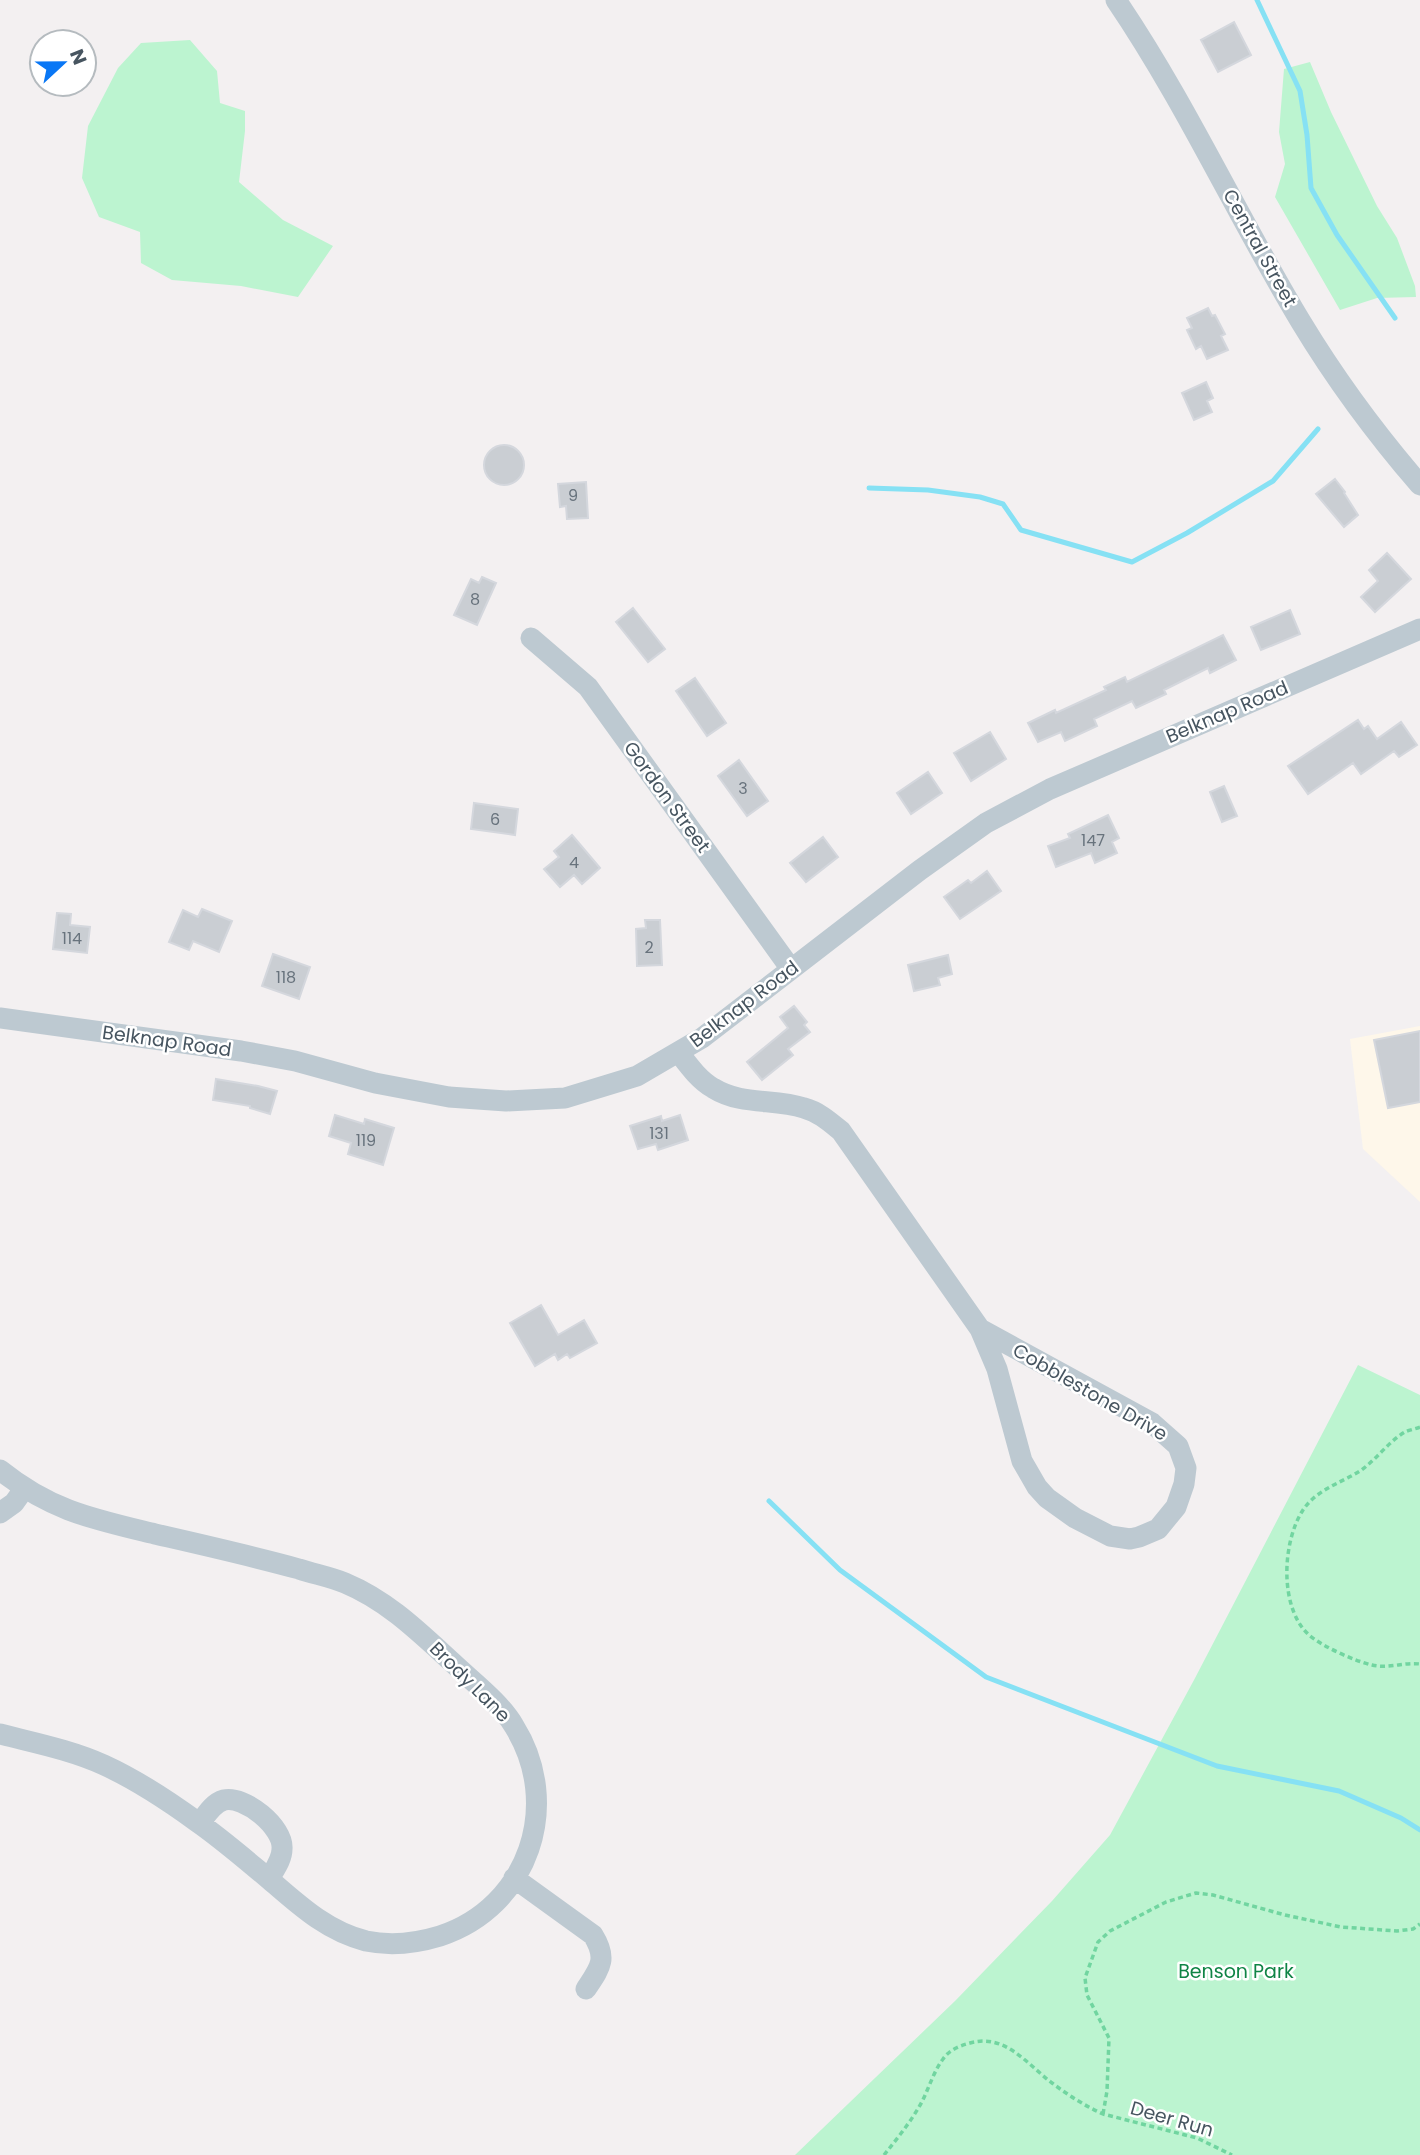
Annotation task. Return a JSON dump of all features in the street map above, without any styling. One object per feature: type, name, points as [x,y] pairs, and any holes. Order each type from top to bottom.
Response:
[{"type":"street","name":"Central Street","points":[[1116,0],[1183,107],[1319,351],[1374,430],[1419,483]]},
{"type":"street","name":"Belknap Road","points":[[0,1018],[241,1051],[295,1061],[375,1083],[449,1097],[506,1101],[565,1098],[637,1076],[702,1038],[919,870],[986,823],[1051,789],[1420,629]]},
{"type":"street","name":"Gordon Street","points":[[531,638],[588,687],[790,969]]},
{"type":"street","name":"Cobblestone Drive","points":[[678,1053],[701,1078],[725,1095],[742,1100],[804,1108],[829,1121],[841,1131],[980,1329],[997,1369],[1021,1461],[1037,1487],[1066,1512],[1110,1536],[1130,1539],[1158,1529],[1176,1507],[1186,1476],[1185,1460],[1174,1440],[1152,1423],[980,1329]]},
{"type":"street","name":"Brody Lane","points":[[0,1470],[24,1489],[54,1505],[88,1518],[279,1563],[342,1582],[401,1615],[509,1717],[526,1748],[535,1781],[536,1817],[528,1851],[514,1878],[497,1900],[470,1923],[426,1940],[391,1944],[368,1941],[335,1930],[314,1917],[200,1823],[152,1790],[102,1764],[75,1754],[0,1734]]},
{"type":"street","points":[[0,1513],[14,1503],[24,1489]]},
{"type":"street","points":[[200,1823],[217,1803],[232,1800],[247,1805],[272,1824],[281,1837],[282,1850],[269,1879]]},
{"type":"street","points":[[514,1878],[593,1935],[600,1946],[602,1958],[600,1968],[586,1989]]},
{"type":"path","points":[[1420,1427],[1405,1432],[1359,1471],[1320,1493],[1304,1509],[1294,1529],[1288,1551],[1287,1578],[1290,1599],[1298,1622],[1322,1645],[1373,1665],[1406,1662],[1420,1664]]},
{"type":"path","points":[[1102,2114],[1107,2091],[1109,2038],[1087,1995],[1085,1978],[1098,1942],[1110,1931],[1166,1902],[1196,1893],[1341,1927],[1397,1931],[1413,1929],[1420,1924]]},
{"type":"path","name":"Deer Run","points":[[884,2155],[919,2108],[945,2056],[958,2046],[976,2041],[1008,2047],[1050,2081],[1102,2114],[1198,2138],[1232,2155]]},
{"type":"shaded area","points":[[1420,1026],[1420,1202],[1363,1149],[1350,1039]]},
{"type":"green space","points":[[190,40],[217,71],[220,103],[245,111],[239,182],[283,220],[333,246],[298,297],[241,286],[172,280],[141,263],[140,232],[99,217],[82,178],[88,126],[118,68],[141,43]]},
{"type":"green space","points":[[1310,62],[1377,206],[1397,238],[1415,286],[1416,297],[1377,298],[1340,310],[1275,197],[1285,164],[1279,132],[1284,69]]},
{"type":"green space","name":"Benson Park","points":[[1358,1365],[1420,1395],[1420,2155],[795,2155],[955,2001],[1052,1901],[1110,1835]]},
{"type":"building","points":[[1234,22],[1251,55],[1218,72],[1201,40]]},
{"type":"building","points":[[1208,308],[1225,334],[1221,336],[1228,350],[1207,359],[1201,346],[1196,349],[1187,330],[1192,328],[1187,318]]},
{"type":"building","points":[[1206,382],[1213,398],[1207,401],[1212,412],[1194,420],[1182,393]]},
{"type":"building","points":[[504,445],[518,451],[524,465],[518,479],[504,485],[490,479],[484,465],[490,451]]},
{"type":"building","points":[[1335,479],[1358,515],[1344,527],[1316,494]]},
{"type":"building","points":[[586,482],[588,518],[567,519],[566,506],[560,507],[558,484]]},
{"type":"building","points":[[1387,553],[1411,579],[1375,612],[1361,597],[1378,581],[1369,570]]},
{"type":"building","points":[[482,577],[496,583],[477,625],[454,615],[471,579],[479,583]]},
{"type":"building","points":[[633,608],[665,649],[648,662],[616,622]]},
{"type":"building","points":[[1290,610],[1300,634],[1261,650],[1251,627]]},
{"type":"building","points":[[1223,635],[1236,660],[1210,673],[1208,668],[1164,690],[1166,694],[1136,708],[1132,701],[1094,719],[1097,726],[1065,741],[1061,732],[1038,742],[1028,723],[1106,690],[1104,687],[1125,677],[1127,682]]},
{"type":"building","points":[[695,678],[726,723],[707,736],[676,691]]},
{"type":"building","points":[[1358,720],[1364,729],[1368,726],[1377,739],[1401,722],[1417,745],[1399,757],[1394,751],[1361,774],[1353,763],[1308,794],[1288,766]]},
{"type":"building","points":[[990,732],[1006,759],[971,781],[954,753]]},
{"type":"building","points":[[739,760],[768,801],[747,816],[718,776]]},
{"type":"building","points":[[928,772],[942,793],[911,814],[897,793]]},
{"type":"building","points":[[1224,786],[1237,816],[1222,822],[1210,792]]},
{"type":"building","points":[[474,803],[518,809],[515,835],[471,829]]},
{"type":"building","points":[[1108,815],[1119,838],[1112,842],[1117,853],[1095,863],[1091,853],[1056,867],[1048,846],[1070,838],[1068,834]]},
{"type":"building","points":[[572,835],[600,868],[582,884],[574,875],[560,887],[544,869],[559,857],[554,851]]},
{"type":"building","points":[[823,837],[838,857],[806,882],[790,863]]},
{"type":"building","points":[[987,871],[1001,891],[960,919],[944,897],[968,880],[971,883]]},
{"type":"building","points":[[202,909],[232,921],[219,952],[193,941],[189,950],[169,942],[183,910],[198,917]]},
{"type":"building","points":[[57,913],[71,914],[70,925],[90,927],[87,953],[53,949]]},
{"type":"building","points":[[645,920],[660,920],[662,965],[637,966],[636,929],[646,928]]},
{"type":"building","points":[[273,954],[310,967],[299,999],[262,986]]},
{"type":"building","points":[[948,955],[952,974],[938,978],[940,985],[914,991],[908,965]]},
{"type":"building","points":[[794,1006],[807,1022],[804,1025],[810,1032],[788,1049],[793,1055],[762,1080],[747,1062],[788,1028],[780,1017]]},
{"type":"building","points":[[1420,1031],[1420,1102],[1388,1108],[1374,1040]]},
{"type":"building","points":[[216,1079],[277,1091],[270,1114],[250,1106],[213,1100]]},
{"type":"building","points":[[335,1115],[364,1124],[365,1119],[394,1128],[383,1165],[348,1154],[351,1143],[329,1136]]},
{"type":"building","points":[[680,1115],[688,1140],[658,1150],[656,1144],[638,1149],[630,1126],[661,1116],[662,1121]]},
{"type":"building","points":[[541,1305],[558,1335],[584,1320],[597,1343],[570,1358],[567,1354],[558,1360],[555,1354],[535,1366],[510,1323]]},
{"type":"waterway","points":[[1257,0],[1300,91],[1311,188],[1337,235],[1395,318]]},
{"type":"waterway","points":[[869,488],[928,490],[980,497],[1003,504],[1021,530],[1132,562],[1187,533],[1273,481],[1318,429]]},
{"type":"waterway","points":[[769,1501],[840,1570],[986,1677],[1217,1766],[1339,1791],[1401,1818],[1420,1830]]}]
